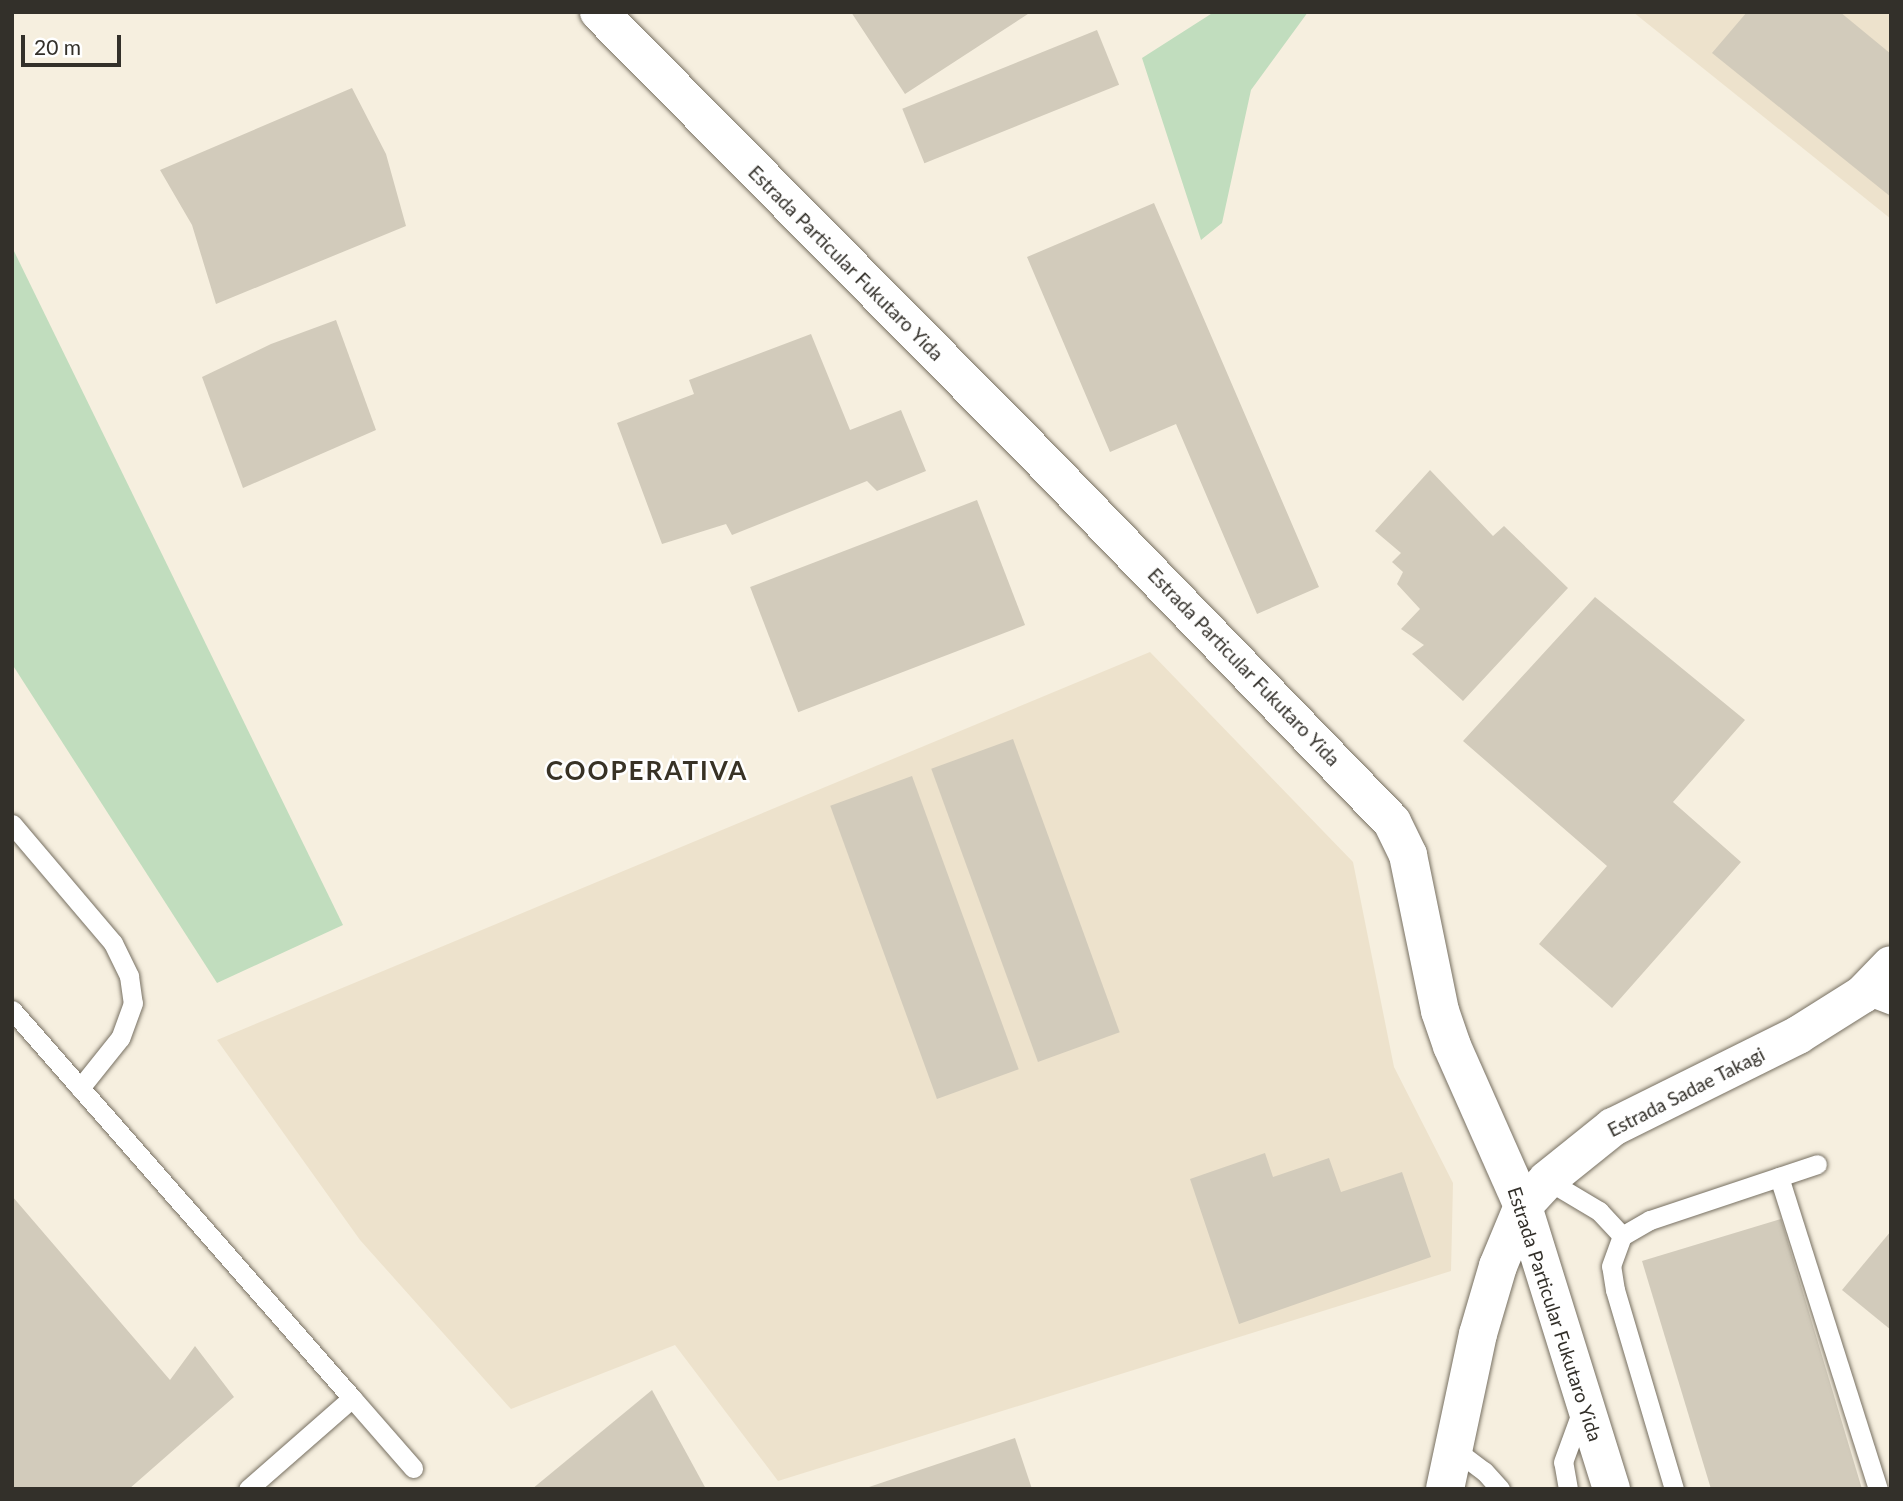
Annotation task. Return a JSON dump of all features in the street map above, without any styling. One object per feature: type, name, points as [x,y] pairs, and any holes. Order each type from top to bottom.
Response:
[{"type":"street","name":"Estrada Particular Fukutaro Yida","points":[[599,12],[1041,458],[1392,822],[1408,855],[1440,1011],[1452,1046],[1535,1193],[1585,1403],[1611,1489]]},
{"type":"street","name":"Estrada Sadae Takagi","points":[[1445,1489],[1485,1311],[1498,1266],[1535,1193],[1613,1126],[1877,999],[1891,965]]},
{"type":"lane","points":[[12,824],[113,943],[129,976],[133,1003],[120,1038],[80,1088]]},
{"type":"lane","points":[[12,1010],[414,1468]]},
{"type":"lane","points":[[1674,1489],[1615,1290],[1611,1266],[1622,1236],[1650,1220],[1817,1164]]},
{"type":"lane","points":[[1779,1177],[1878,1489]]},
{"type":"lane","points":[[1535,1193],[1599,1211],[1622,1236]]},
{"type":"lane","points":[[248,1489],[352,1398]]},
{"type":"lane","points":[[1568,1489],[1563,1462],[1585,1403]]},
{"type":"lane","points":[[1454,1448],[1484,1471],[1500,1489]]},
{"type":"shaded area","points":[[1633,12],[1891,12],[1891,219]]},
{"type":"shaded area","points":[[1150,652],[1353,862],[1394,1067],[1453,1183],[1451,1271],[778,1481],[675,1345],[511,1409],[360,1240],[217,1040]]},
{"type":"green space","points":[[1214,12],[1308,12],[1251,90],[1222,223],[1201,240],[1142,58]]},
{"type":"green space","points":[[12,247],[343,925],[217,983],[12,664]]},
{"type":"building","points":[[851,12],[952,13],[1031,12],[905,94]]},
{"type":"building","points":[[1747,12],[1840,12],[1891,54],[1891,197],[1712,53]]},
{"type":"building","points":[[1097,30],[1119,85],[924,163],[902,109]]},
{"type":"building","points":[[352,88],[386,154],[406,226],[216,304],[192,225],[160,170]]},
{"type":"building","points":[[1154,203],[1319,587],[1257,614],[1176,424],[1110,452],[1027,257]]},
{"type":"building","points":[[336,320],[376,430],[243,488],[202,377],[271,344]]},
{"type":"building","points":[[811,334],[850,430],[901,410],[926,471],[877,491],[867,481],[732,535],[726,524],[662,544],[617,423],[694,394],[689,380]]},
{"type":"building","points":[[1430,470],[1493,536],[1504,526],[1568,588],[1463,701],[1412,654],[1424,645],[1401,629],[1420,609],[1397,584],[1403,572],[1392,562],[1401,553],[1375,531]]},
{"type":"building","points":[[977,500],[1025,625],[798,712],[750,587]]},
{"type":"building","points":[[1595,597],[1745,720],[1673,802],[1741,862],[1612,1008],[1539,944],[1607,866],[1463,741]]},
{"type":"building","points":[[1013,739],[1120,1032],[1038,1062],[931,769]]},
{"type":"building","points":[[912,776],[1019,1069],[937,1099],[830,806]]},
{"type":"building","points":[[1265,1153],[1273,1177],[1329,1158],[1341,1192],[1402,1172],[1431,1257],[1239,1324],[1190,1179]]},
{"type":"building","points":[[12,1196],[170,1380],[195,1346],[234,1397],[129,1489],[12,1489]]},
{"type":"building","points":[[1781,1219],[1862,1489],[1711,1489],[1642,1261]]},
{"type":"building","points":[[1891,1231],[1891,1330],[1842,1290]]},
{"type":"building","points":[[652,1390],[706,1489],[532,1489]]},
{"type":"building","points":[[1015,1438],[1032,1489],[866,1489],[866,1488]]},
{"type":"district","name":"COOPERATIVA","points":[[647,771]]}]
